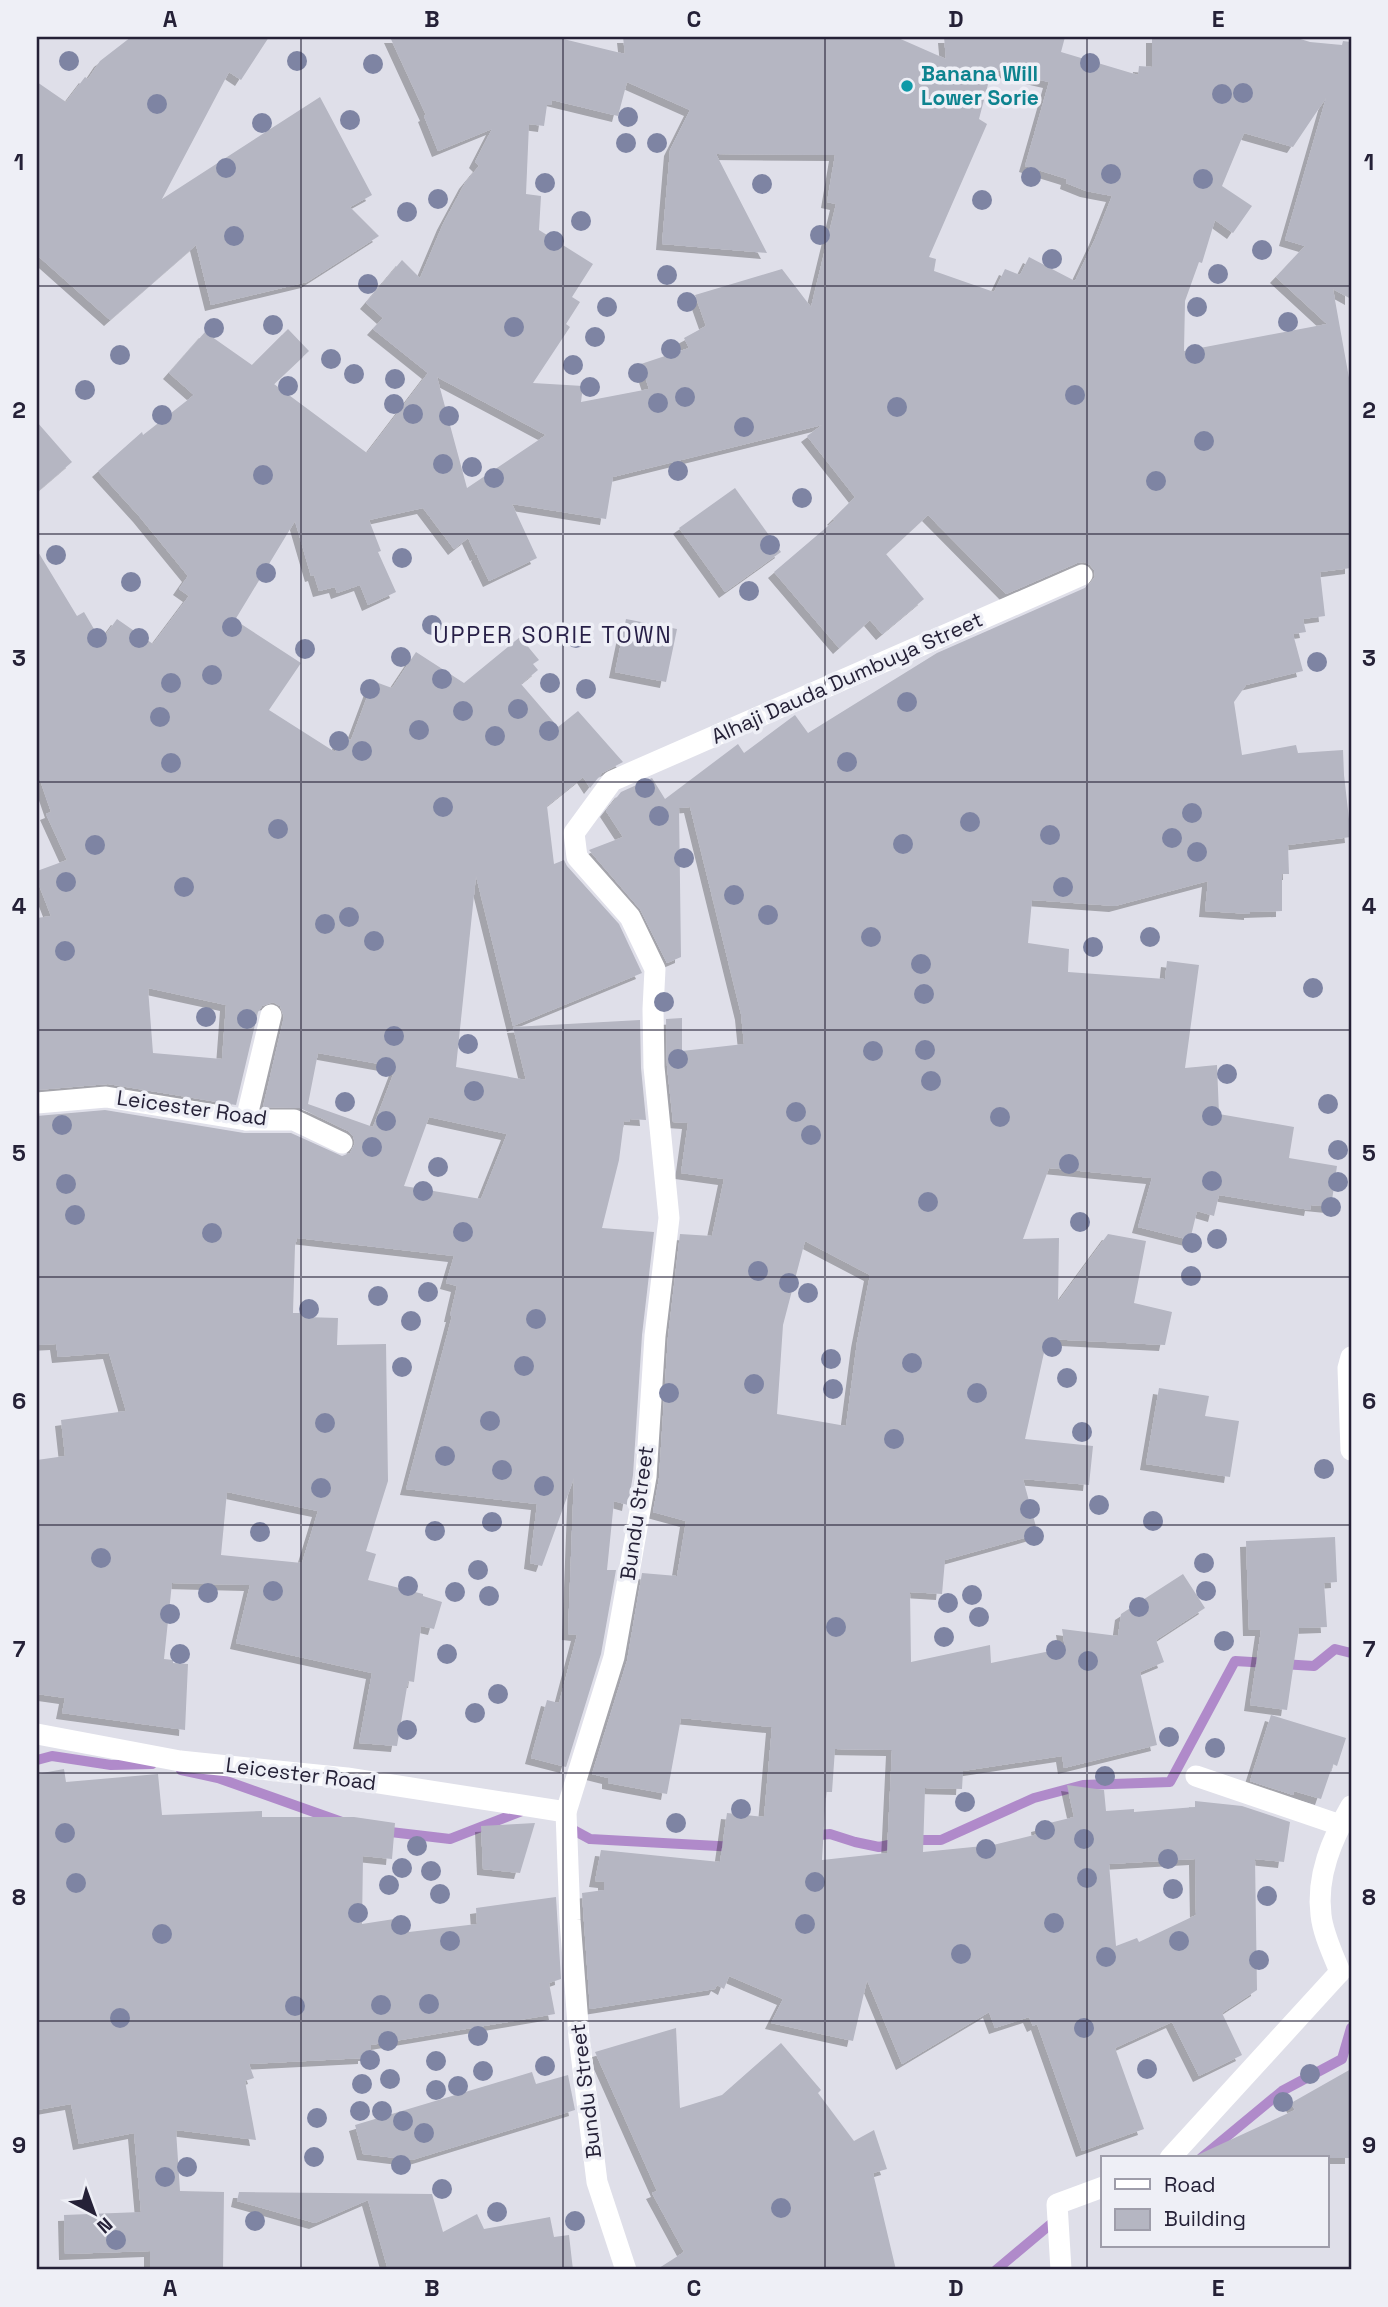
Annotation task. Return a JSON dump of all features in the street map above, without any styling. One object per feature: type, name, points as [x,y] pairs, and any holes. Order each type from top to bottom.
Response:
[{"type":"street","name":"Alhaji Dauda Dumbuya Street","points":[[612,781],[1082,575]]},
{"type":"street","name":"Bundu Street","points":[[612,781],[574,833],[577,857],[630,917],[655,969],[654,1067],[669,1218],[655,1336],[644,1490],[614,1657],[566,1812],[570,1920],[579,2036],[597,2182],[626,2270]]},
{"type":"street","points":[[246,1120],[271,1015]]},
{"type":"street","name":"Leicester Road","points":[[37,1103],[106,1097],[246,1120],[294,1119],[342,1143]]},
{"type":"street","points":[[1351,1357],[1348,1368],[1351,1450]]},
{"type":"street","name":"Leicester Road","points":[[37,1734],[180,1761],[348,1778],[566,1812]]},
{"type":"street","points":[[1172,2156],[1346,1972],[1321,1916],[1320,1885],[1327,1856],[1346,1815],[1196,1776]]},
{"type":"street","points":[[1061,2270],[1057,2204],[1101,2188]]},
{"type":"building","points":[[131,37],[269,37],[241,80],[229,72],[162,199],[320,97],[372,195],[350,207],[379,236],[307,282],[211,305],[196,245],[110,320],[37,255],[37,82],[66,102],[85,77],[88,79],[100,61]]},
{"type":"building","points":[[390,37],[555,37],[625,54],[623,37],[896,37],[946,59],[944,37],[1065,37],[1061,52],[1138,75],[1139,66],[1152,67],[1152,37],[1294,37],[1310,42],[1342,45],[1343,41],[1351,42],[1351,299],[1333,289],[1351,389],[1351,568],[1320,572],[1325,616],[1303,619],[1306,632],[1293,634],[1303,671],[1246,685],[1234,702],[1242,755],[1296,745],[1298,753],[1343,750],[1351,837],[1288,845],[1289,874],[1282,874],[1282,911],[1250,914],[1205,911],[1208,881],[1115,906],[1032,900],[1028,943],[1069,949],[1068,972],[1165,979],[1167,961],[1199,965],[1185,1068],[1217,1065],[1219,1114],[1294,1127],[1289,1158],[1337,1166],[1331,1207],[1311,1205],[1310,1210],[1219,1195],[1214,1216],[1197,1211],[1190,1240],[1138,1227],[1152,1178],[1049,1168],[1023,1239],[1059,1238],[1058,1302],[1108,1234],[1146,1241],[1134,1303],[1172,1312],[1165,1345],[1047,1339],[1025,1439],[1093,1446],[1089,1485],[1023,1479],[1038,1534],[945,1560],[942,1594],[910,1592],[911,1662],[990,1645],[991,1663],[1065,1648],[1062,1629],[1118,1636],[1121,1614],[1183,1574],[1205,1608],[1156,1640],[1164,1662],[1140,1672],[1157,1745],[1064,1768],[1062,1756],[963,1771],[962,1789],[925,1788],[923,1852],[993,1845],[1038,1834],[1037,1826],[1074,1817],[1067,1785],[1104,1790],[1106,1811],[1134,1809],[1134,1812],[1195,1807],[1195,1801],[1242,1806],[1290,1822],[1284,1862],[1255,1859],[1257,1990],[1222,2013],[1242,2055],[1199,2076],[1172,2022],[1115,2048],[1144,2129],[1082,2151],[1037,2024],[1033,2026],[1029,2017],[995,2028],[989,2012],[902,2064],[867,1980],[853,2041],[771,2023],[783,1999],[729,1976],[724,1989],[717,1985],[715,1989],[590,2009],[582,1893],[604,1890],[604,1882],[595,1881],[601,1850],[720,1862],[727,1813],[764,1817],[772,1727],[681,1718],[667,1794],[608,1783],[608,1778],[592,1774],[627,1661],[642,1573],[677,1576],[686,1521],[653,1512],[659,1478],[668,1337],[680,1234],[712,1236],[724,1179],[681,1173],[688,1123],[673,1122],[667,1066],[666,1019],[682,1018],[682,1051],[744,1044],[741,1014],[690,807],[679,808],[681,957],[667,963],[640,909],[589,850],[623,837],[606,811],[621,792],[652,778],[665,799],[738,744],[744,753],[795,715],[808,733],[937,653],[1087,587],[1095,577],[1090,565],[1077,563],[1006,594],[928,515],[886,554],[924,599],[882,634],[870,620],[839,648],[774,572],[835,520],[833,519],[855,497],[807,436],[822,425],[613,477],[606,519],[512,504],[537,558],[489,581],[468,538],[454,549],[423,508],[369,520],[381,551],[378,552],[396,592],[368,605],[360,585],[337,593],[335,587],[319,591],[314,575],[311,576],[295,521],[235,620],[301,663],[269,710],[335,752],[341,736],[351,740],[373,681],[392,688],[416,652],[464,683],[520,637],[539,660],[533,664],[538,670],[521,684],[558,727],[578,711],[623,762],[602,773],[590,788],[583,777],[547,806],[554,864],[564,860],[619,924],[642,973],[513,1026],[476,876],[456,1067],[526,1080],[513,1027],[640,1020],[646,1120],[624,1121],[619,1160],[602,1228],[654,1232],[642,1335],[633,1475],[628,1505],[614,1501],[607,1570],[616,1570],[601,1654],[566,1767],[531,1758],[547,1700],[559,1703],[577,1635],[568,1634],[574,1478],[542,1566],[530,1563],[537,1504],[406,1489],[452,1316],[457,1286],[446,1283],[454,1256],[297,1238],[295,1246],[293,1313],[304,1313],[304,1317],[338,1318],[337,1345],[386,1344],[388,1481],[366,1551],[376,1554],[368,1580],[423,1594],[442,1602],[434,1629],[421,1626],[414,1682],[408,1681],[397,1746],[359,1743],[372,1673],[236,1643],[250,1585],[172,1583],[164,1659],[188,1664],[185,1730],[62,1713],[65,1698],[37,1694],[37,1460],[65,1456],[61,1420],[126,1411],[109,1353],[58,1357],[56,1344],[37,1345],[37,1116],[105,1110],[244,1133],[291,1133],[342,1156],[350,1153],[355,1143],[348,1131],[300,1108],[263,1107],[284,1017],[280,1006],[273,1002],[262,1006],[258,1012],[236,1105],[108,1084],[37,1090],[37,918],[51,916],[37,880],[37,871],[67,860],[46,814],[51,812],[37,771],[37,550],[77,616],[84,612],[101,641],[117,619],[153,644],[189,596],[179,589],[188,576],[98,471],[142,432],[143,435],[194,395],[169,373],[205,332],[252,365],[288,329],[309,351],[274,384],[367,453],[428,373],[373,329],[383,318],[366,303],[402,260],[420,278],[443,224],[465,183],[479,166],[475,162],[492,129],[438,151],[424,116],[426,115]],"holes":[[[992,69],[1049,82],[1025,166],[1067,179],[1066,183],[1086,191],[1112,196],[1075,281],[1029,257],[1020,275],[1005,269],[994,292],[934,271],[936,259],[929,257],[987,124],[979,119]],[[627,82],[690,110],[670,150],[662,244],[767,253],[716,154],[835,155],[827,202],[836,204],[811,307],[782,269],[695,295],[706,326],[684,338],[689,348],[641,364],[649,389],[581,402],[583,386],[533,383],[570,327],[566,324],[580,302],[572,297],[593,264],[539,230],[541,196],[526,194],[529,124],[544,126],[547,105],[551,105],[552,100],[618,116]],[[1326,98],[1285,240],[1305,246],[1276,277],[1327,324],[1184,351],[1185,301],[1199,262],[1202,263],[1215,220],[1233,233],[1252,206],[1222,186],[1244,133],[1293,147]],[[437,377],[546,435],[467,488]],[[148,988],[226,1005],[222,1059],[153,1053]],[[318,1053],[396,1067],[373,1127],[308,1104]],[[429,1117],[507,1134],[481,1199],[404,1186]],[[805,1241],[870,1275],[857,1342],[846,1426],[777,1414],[783,1325]],[[227,1492],[318,1511],[302,1563],[221,1555]],[[835,1749],[892,1750],[887,1853],[822,1860],[826,1792],[832,1792]],[[1195,1859],[1196,1915],[1139,1942],[1137,1938],[1116,1946],[1109,1864]]]},
{"type":"building","points":[[37,422],[72,462],[37,492]]},
{"type":"building","points":[[735,488],[781,552],[725,592],[679,528]]},
{"type":"building","points":[[626,619],[677,629],[666,682],[615,672]]},
{"type":"building","points":[[1159,1388],[1209,1396],[1205,1416],[1239,1421],[1230,1477],[1146,1464]]},
{"type":"building","points":[[1335,1537],[1337,1582],[1324,1583],[1327,1627],[1299,1628],[1287,1710],[1250,1705],[1261,1630],[1249,1630],[1246,1541]]},
{"type":"building","points":[[1271,1715],[1346,1738],[1337,1766],[1333,1764],[1321,1799],[1294,1791],[1293,1795],[1250,1781]]},
{"type":"building","points":[[64,1769],[66,1782],[158,1774],[162,1815],[262,1811],[262,1817],[354,1817],[395,1823],[392,1859],[363,1856],[362,1924],[407,1917],[409,1932],[477,1924],[476,1908],[556,1897],[561,1979],[549,1983],[555,2014],[371,2045],[371,2055],[364,2055],[364,2058],[249,2064],[254,2078],[245,2081],[256,2140],[176,2130],[180,2191],[224,2192],[223,2270],[150,2270],[150,2251],[65,2254],[64,2215],[141,2212],[134,2133],[79,2144],[71,2104],[37,2110],[37,1774]]},
{"type":"building","points":[[535,1823],[520,1873],[483,1869],[481,1826]]},
{"type":"building","points":[[676,2028],[680,2108],[722,2095],[781,2043],[821,2090],[818,2093],[854,2141],[874,2130],[887,2169],[873,2173],[896,2270],[656,2270],[684,2252],[652,2193],[657,2191],[595,2052]]},
{"type":"building","points":[[1351,2069],[1351,2158],[1195,2156],[1295,2110],[1291,2103]]},
{"type":"building","points":[[532,2072],[536,2084],[568,2075],[575,2110],[412,2160],[363,2154],[355,2125]]},
{"type":"building","points":[[239,2192],[432,2194],[443,2232],[477,2214],[484,2229],[550,2217],[554,2237],[569,2235],[573,2270],[388,2270],[368,2200],[315,2223],[237,2201]]},
{"type":"waterway","points":[[810,1836],[830,1834],[879,1847],[913,1840],[941,1840],[1034,1798],[1083,1785],[1170,1782],[1235,1661],[1314,1666],[1335,1649],[1351,1653]]},
{"type":"waterway","points":[[37,1760],[52,1756],[111,1765],[152,1764]]},
{"type":"waterway","points":[[181,1770],[218,1778],[342,1822]]},
{"type":"waterway","points":[[382,1831],[450,1839],[527,1809]]},
{"type":"waterway","points":[[566,1826],[590,1839],[736,1847]]},
{"type":"waterway","points":[[1203,2156],[1282,2091],[1342,2059],[1351,2028]]},
{"type":"waterway","points":[[996,2270],[1058,2218]]},
{"type":"place","name":"Banana Will Lower Sorie","points":[[907,86]]},
{"type":"district","name":"UPPER SORIE TOWN","points":[[553,635]]}]
